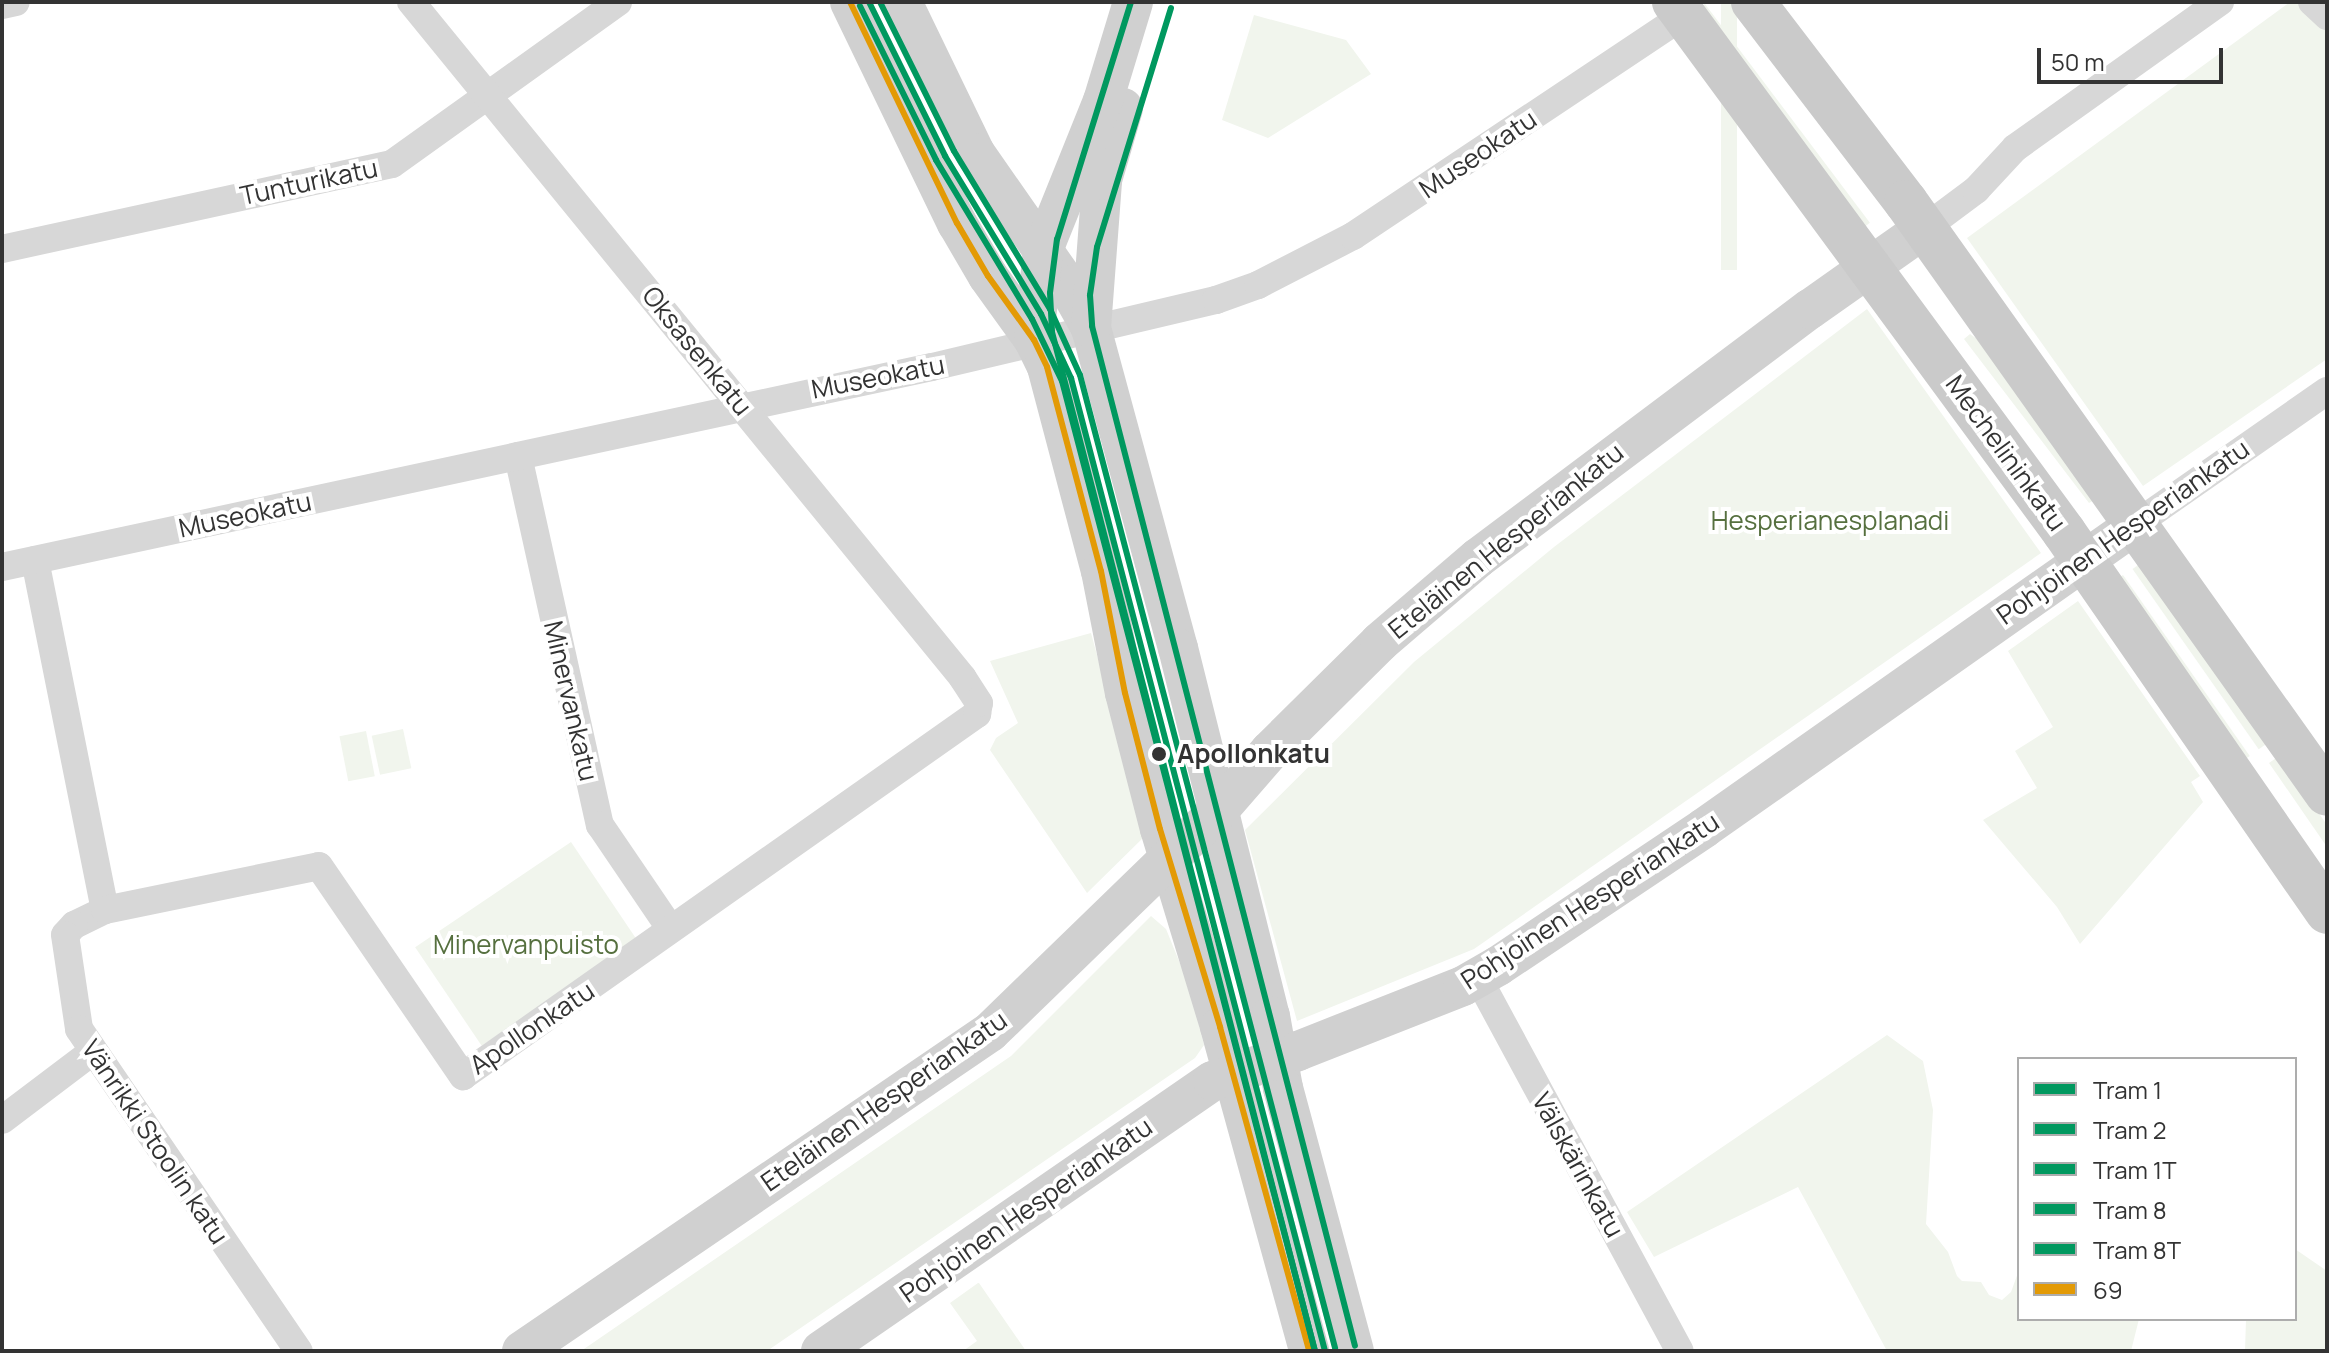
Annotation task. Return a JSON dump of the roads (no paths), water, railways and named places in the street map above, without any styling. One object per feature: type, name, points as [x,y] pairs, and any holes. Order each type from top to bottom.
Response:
[{"type":"main road","points":[[850,2],[957,223],[988,276],[1034,340],[1056,397],[1101,571],[1125,693],[1309,1351]]},
{"type":"main road","points":[[902,2],[975,153],[1043,250],[1091,328],[1199,734],[1270,1016],[1277,1058],[1354,1351]]},
{"type":"main road","points":[[1034,340],[1043,250],[1103,101],[1133,2]]},
{"type":"main road","points":[[1091,328],[1102,180],[1157,2]]},
{"type":"main road","points":[[1753,2],[1925,228],[2327,794]]},
{"type":"main road","name":"Mechelininkatu","points":[[1679,9],[1872,268],[2083,560],[2327,912]]},
{"type":"main road","name":"Eteläinen Hesperiankatu","points":[[522,1351],[990,1032],[1218,811],[1270,751],[1380,642],[1478,558],[1810,309],[1925,228]]},
{"type":"main road","name":"Pohjoinen Hesperiankatu","points":[[821,1351],[1195,1093],[1233,1073],[1478,978],[1704,828],[2136,524]]},
{"type":"main road","points":[[1199,734],[1237,753],[1270,751]]},
{"type":"street","points":[[2,5],[16,2]]},
{"type":"street","name":"Oksasenkatu","points":[[411,2],[963,678],[979,703]]},
{"type":"street","name":"Tunturikatu","points":[[2,249],[392,164],[618,2]]},
{"type":"street","name":"Eteläinen Hesperiankatu","points":[[1925,228],[1976,190],[2015,148],[2220,2]]},
{"type":"street","points":[[2312,2],[2327,16]]},
{"type":"street","name":"Museokatu","points":[[2,567],[932,367],[1034,340],[1131,322],[1216,300],[1306,262],[1365,228],[1679,9]]},
{"type":"street","name":"Pohjoinen Hesperiankatu","points":[[2136,524],[2327,391]]},
{"type":"street","name":"Minervankatu","points":[[518,456],[600,825],[670,928]]},
{"type":"street","points":[[35,560],[105,910]]},
{"type":"street","name":"Apollonkatu","points":[[105,910],[319,866],[463,1076],[649,948],[670,928],[957,730],[977,714],[979,703]]},
{"type":"street","name":"Vänrikki Stoolin katu","points":[[105,910],[74,925],[65,935],[79,1029],[299,1351]]},
{"type":"street","name":"Välskärinkatu","points":[[1478,978],[1680,1351]]},
{"type":"street","points":[[2,1120],[92,1052]]},
{"type":"tram line","name":"1","points":[[869,2],[945,156],[1041,314],[1071,378],[1325,1351]]},
{"type":"tram line","name":"1T","points":[[880,2],[954,151],[1050,309],[1080,375],[1335,1348]]},
{"type":"tram line","name":"8","points":[[1131,2],[1057,239],[1050,293],[1052,332],[1315,1351]]},
{"type":"tram line","name":"2","points":[[860,6],[936,160],[1032,319],[1062,381],[1315,1351]]},
{"type":"tram line","name":"8T","points":[[1171,8],[1097,247],[1090,295],[1092,326],[1355,1346]]},
{"type":"place","name":"Apollonkatu","points":[[1159,754]]},
{"type":"park label","name":"Hesperianesplanadi","points":[[1830,521]]},
{"type":"park label","name":"Minervanpuisto","points":[[526,945]]}]
